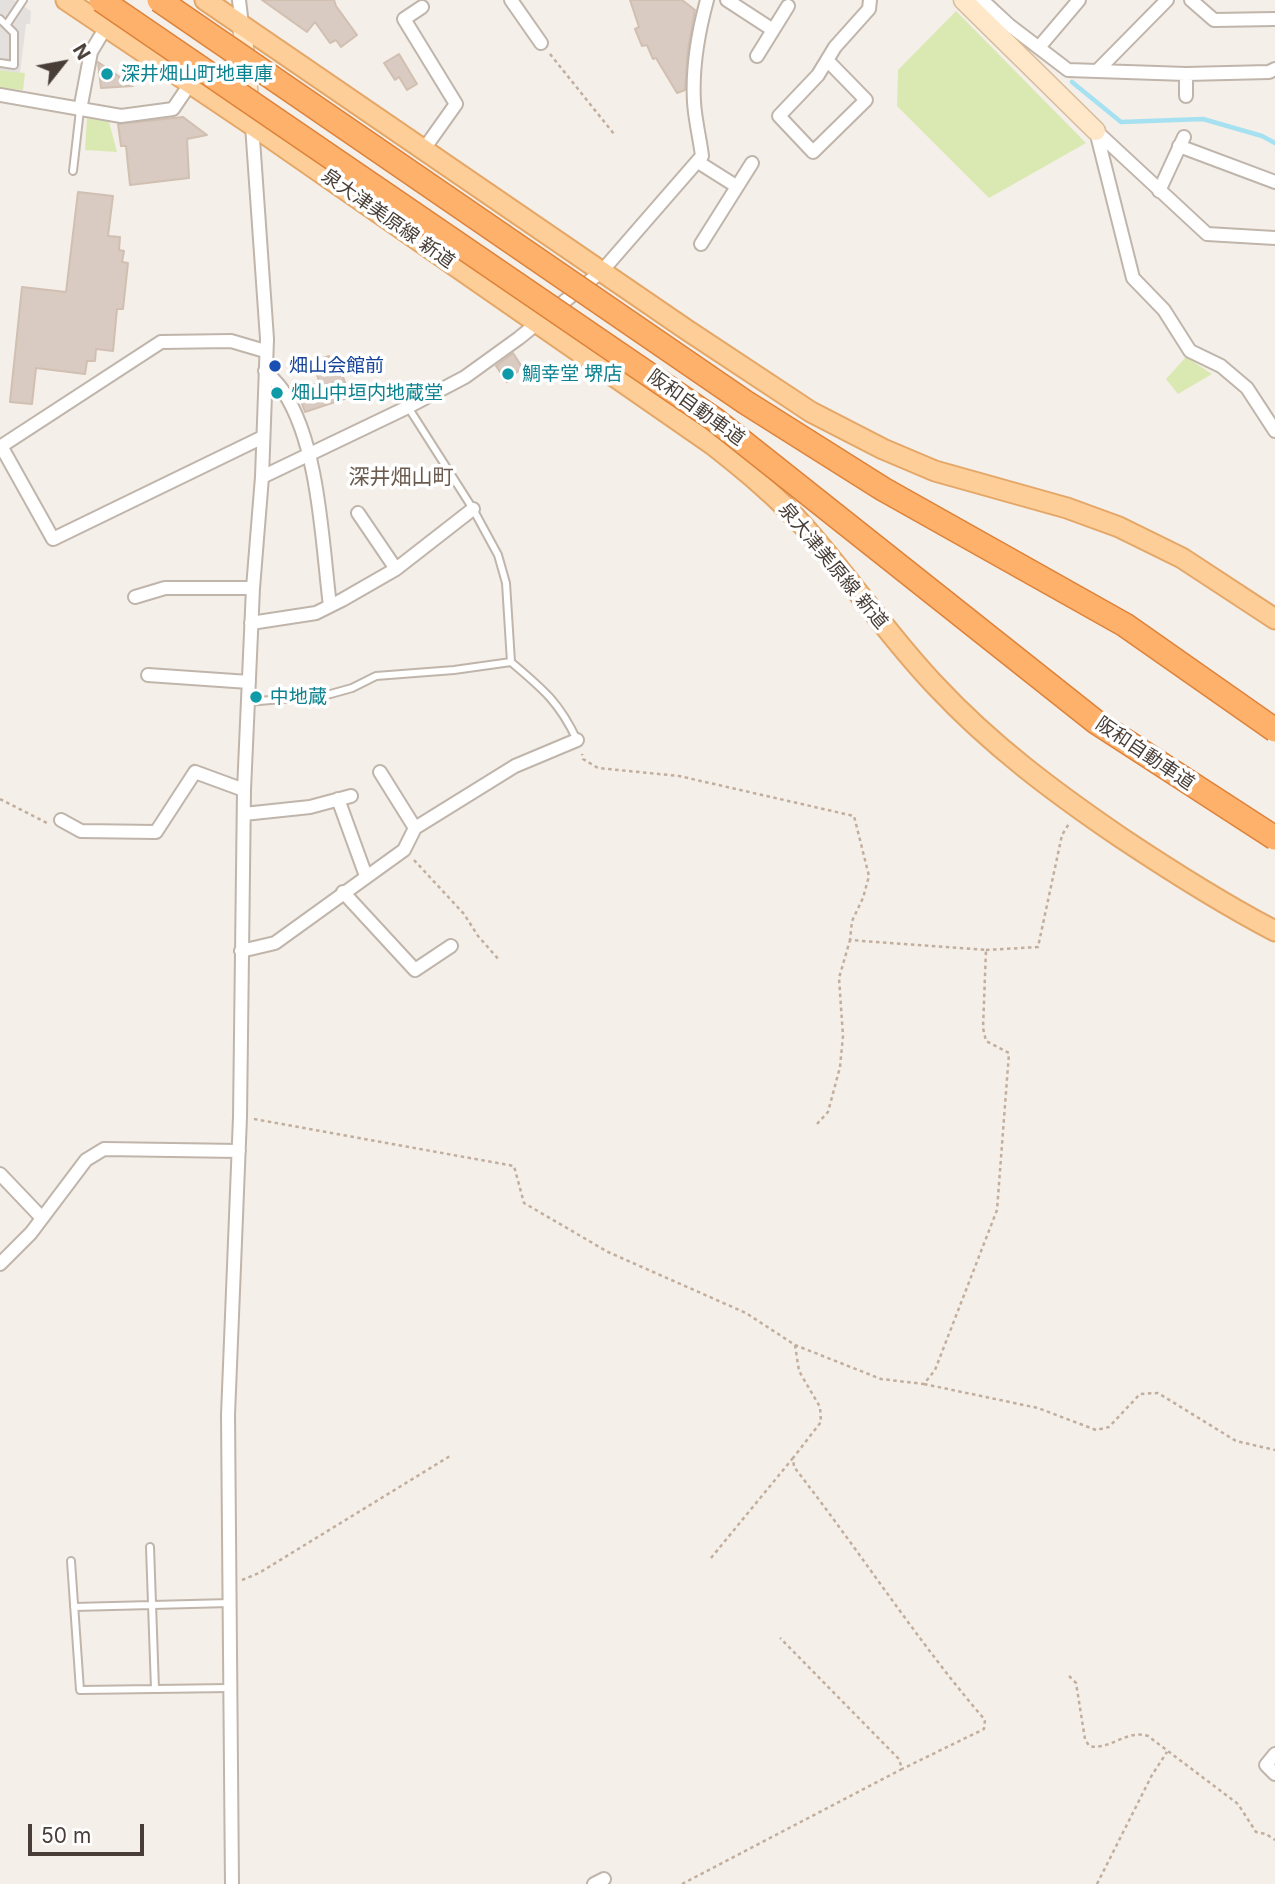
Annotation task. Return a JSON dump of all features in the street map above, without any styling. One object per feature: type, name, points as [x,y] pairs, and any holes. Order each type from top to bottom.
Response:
[{"type":"highway","name":"阪和自動車道","points":[[101,0],[714,419],[1096,722],[1275,838]]},
{"type":"highway","name":"阪和自動車道","points":[[159,0],[745,402],[883,489],[1125,625],[1275,730]]},
{"type":"main road","name":"泉大津美原線 新道","points":[[66,0],[252,125],[713,444],[761,483],[805,528],[898,644],[936,687],[988,737],[1077,808],[1187,883],[1275,931]]},
{"type":"main road","points":[[205,0],[811,412],[883,449],[935,471],[1067,508],[1119,527],[1182,558],[1275,619]]},
{"type":"street","points":[[232,1884],[228,1415],[240,1117],[244,790],[267,339],[252,125],[239,0]]},
{"type":"street","points":[[511,0],[541,43]]},
{"type":"street","points":[[262,477],[465,377],[540,323],[601,271],[702,156],[694,103],[694,71],[699,32],[707,0]]},
{"type":"street","points":[[727,0],[773,30]]},
{"type":"street","points":[[827,61],[866,100],[813,152],[779,116],[818,75],[835,47],[869,9],[870,0]]},
{"type":"street","points":[[1040,47],[1079,0]]},
{"type":"street","points":[[1097,71],[1167,0]]},
{"type":"street","points":[[1191,0],[1214,20],[1275,19]]},
{"type":"street","points":[[973,1],[1040,47],[1068,70],[1186,74],[1269,72],[1275,69]]},
{"type":"street","points":[[973,1],[1096,131],[1207,234],[1272,238],[1275,225]]},
{"type":"street","points":[[422,6],[404,19],[456,104],[424,149]]},
{"type":"street","points":[[757,56],[788,6]]},
{"type":"street","points":[[80,110],[91,52],[106,27]]},
{"type":"street","points":[[1186,74],[1186,96]]},
{"type":"street","points":[[0,95],[121,116],[173,109],[190,84]]},
{"type":"street","points":[[1096,131],[1133,278],[1164,310],[1190,351],[1222,366],[1247,388],[1275,431]]},
{"type":"street","points":[[1159,191],[1182,141],[1275,182]]},
{"type":"street","points":[[698,162],[736,186]]},
{"type":"street","points":[[701,244],[752,163]]},
{"type":"street","points":[[263,437],[53,539],[1,447],[162,342],[231,341],[265,351]]},
{"type":"street","points":[[265,371],[287,398],[310,454],[330,606]]},
{"type":"street","points":[[251,622],[316,613],[330,606],[396,569],[473,509]]},
{"type":"street","points":[[358,513],[396,569]]},
{"type":"street","points":[[135,597],[164,588],[253,588]]},
{"type":"street","points":[[148,675],[249,682]]},
{"type":"street","points":[[241,951],[275,943],[404,850],[415,828],[515,766],[577,740]]},
{"type":"street","points":[[61,820],[81,831],[156,832],[195,772],[244,790]]},
{"type":"street","points":[[380,772],[415,828]]},
{"type":"street","points":[[244,814],[310,807],[344,798],[366,876]]},
{"type":"street","points":[[343,892],[415,970],[452,946]]},
{"type":"street","points":[[0,1265],[42,1218],[86,1160],[104,1149],[239,1151]]},
{"type":"street","points":[[0,1174],[42,1218]]},
{"type":"street","points":[[1275,1755],[1266,1765],[1275,1774]]},
{"type":"lane","points":[[7,24],[23,0]]},
{"type":"lane","points":[[0,19],[14,33],[14,65],[0,63]]},
{"type":"lane","points":[[74,171],[80,110]]},
{"type":"lane","points":[[408,407],[473,509],[498,555],[506,583],[511,662],[548,693],[565,715],[577,740]]},
{"type":"lane","points":[[248,702],[327,695],[352,688],[376,676],[511,662]]},
{"type":"lane","points":[[150,1546],[155,1689]]},
{"type":"lane","points":[[71,1561],[80,1690],[230,1688]]},
{"type":"lane","points":[[74,1607],[229,1603]]},
{"type":"path","points":[[541,43],[614,134]]},
{"type":"path","points":[[577,740],[583,759],[598,768],[680,776],[854,816],[869,876],[863,898],[852,921],[850,940],[839,978],[843,1036],[840,1067],[828,1112],[817,1124]]},
{"type":"path","points":[[0,799],[41,821],[81,831]]},
{"type":"path","points":[[850,940],[986,950],[1038,947],[1062,835],[1077,808]]},
{"type":"path","points":[[404,850],[464,914],[499,961]]},
{"type":"path","points":[[924,1384],[935,1370],[997,1210],[1009,1053],[986,1041],[983,1028],[986,950]]},
{"type":"path","points":[[240,1117],[514,1166],[524,1203],[608,1252],[746,1313],[795,1346],[881,1380],[924,1384],[1038,1408],[1096,1430],[1110,1427],[1140,1394],[1158,1393],[1236,1441],[1275,1450]]},
{"type":"path","points":[[711,1558],[821,1422],[820,1407],[799,1371],[795,1346]]},
{"type":"path","points":[[229,1585],[259,1573],[450,1457]]},
{"type":"path","points":[[682,1884],[984,1729],[985,1720],[960,1691],[794,1467],[793,1458]]},
{"type":"path","points":[[780,1637],[899,1759],[902,1769]]},
{"type":"path","points":[[1069,1676],[1076,1683],[1085,1739],[1089,1746],[1097,1748],[1130,1734],[1148,1736],[1238,1804],[1256,1832],[1275,1840]]},
{"type":"path","points":[[1097,1884],[1167,1752]]},
{"type":"green space","points":[[956,11],[1086,143],[989,198],[897,106],[898,70]]},
{"type":"green space","points":[[0,70],[25,73],[23,90],[0,88]]},
{"type":"green space","points":[[87,118],[109,122],[117,152],[85,150]]},
{"type":"green space","points":[[1186,357],[1212,374],[1178,394],[1166,379]]},
{"type":"shaded area","points":[[0,0],[14,0],[31,11],[30,24],[26,24],[20,73],[0,70]]},
{"type":"building","points":[[262,0],[334,0],[357,35],[341,47],[336,40],[330,43],[315,22],[307,32]]},
{"type":"building","points":[[630,0],[682,0],[695,10],[685,90],[677,93],[656,58],[653,59],[647,45],[642,46],[635,29],[639,27]]},
{"type":"building","points":[[399,54],[417,84],[407,90],[399,77],[395,80],[384,63]]},
{"type":"building","name":"深井畑山町地車庫","points":[[98,62],[133,86],[101,88]]},
{"type":"building","points":[[183,117],[207,135],[187,139],[189,178],[130,185],[126,146],[121,146],[118,124]]},
{"type":"building","points":[[78,192],[113,196],[108,236],[120,237],[119,250],[124,251],[122,262],[128,263],[123,309],[117,309],[113,351],[96,349],[95,361],[87,361],[85,374],[36,368],[32,404],[10,402],[22,287],[66,292]]},
{"type":"building","name":"鯛幸堂 堺店","points":[[513,353],[522,367],[507,382],[496,366]]},
{"type":"building","points":[[329,356],[333,368],[339,365],[350,397],[305,412],[297,390],[320,383],[312,362]]},
{"type":"waterway","points":[[1072,82],[1121,122],[1203,119],[1262,136],[1275,143]]},
{"type":"place","name":"深井畑山町地車庫","points":[[107,74]]},
{"type":"place","name":"畑山会館前","points":[[275,366]]},
{"type":"place","name":"鯛幸堂 堺店","points":[[508,374]]},
{"type":"place","name":"畑山中垣内地蔵堂","points":[[277,393]]},
{"type":"place","name":"中地蔵","points":[[256,697]]},
{"type":"district","name":"深井畑山町","points":[[401,478]]}]
